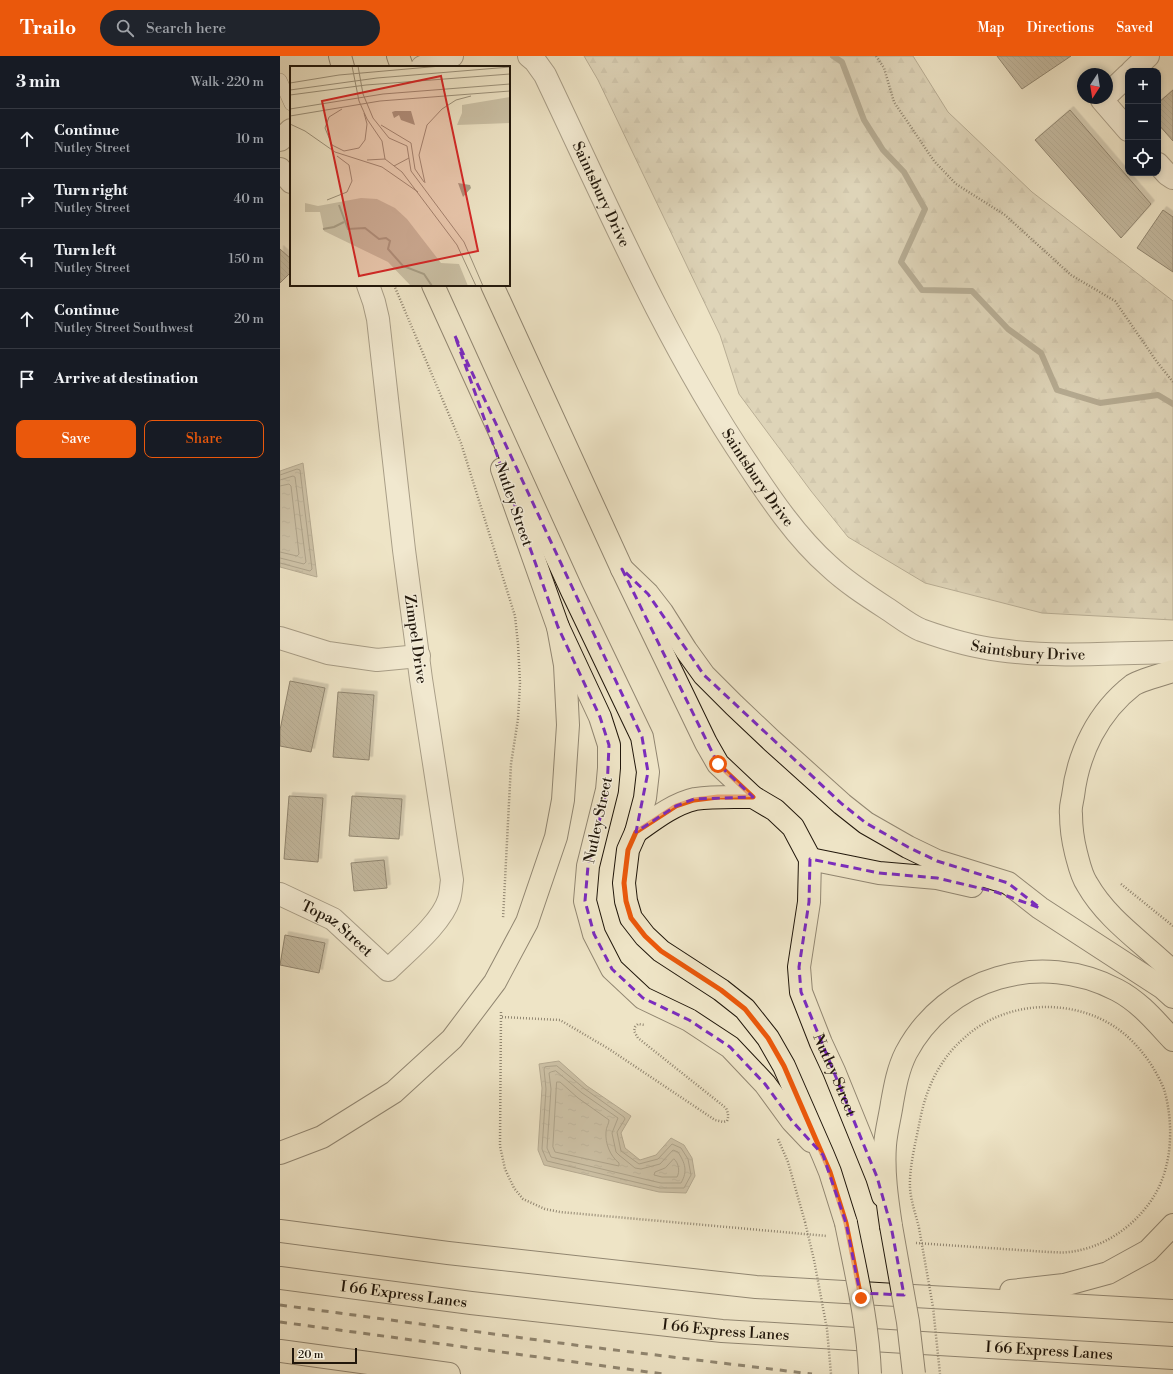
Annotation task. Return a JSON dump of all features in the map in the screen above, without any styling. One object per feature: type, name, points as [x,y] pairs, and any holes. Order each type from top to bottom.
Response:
[{"type":"main road","points":[[340,56],[343,66]]},
{"type":"main road","points":[[398,56],[402,66]]},
{"type":"main road","name":"Nutley Street","points":[[432,286],[572,591],[642,737],[648,772],[645,798],[636,832],[628,850],[624,883],[626,901],[631,918],[645,936],[661,951],[721,990],[745,1009],[768,1038],[784,1066],[823,1154],[846,1223],[861,1298],[870,1362],[870,1374]]},
{"type":"main road","name":"Nutley Street","points":[[492,286],[622,569],[706,743],[718,764],[753,797],[775,810],[793,827],[810,859],[809,902],[799,967],[801,992],[877,1177],[891,1226],[908,1322],[914,1374]]},
{"type":"main road","name":"Nutley Street","points":[[455,336],[558,627],[600,717],[609,745],[607,790],[587,873],[585,901],[594,934],[612,969],[643,998],[689,1020],[730,1046],[765,1084],[792,1121],[823,1154]]},
{"type":"main road","points":[[622,569],[648,594],[704,674],[734,705],[842,804],[866,823],[908,847],[937,861],[1008,883],[1040,908],[1163,988],[1173,998]]},
{"type":"main road","points":[[280,1153],[322,1136],[394,1092],[452,1039],[495,982],[527,922],[556,837],[563,800],[568,725],[565,665],[558,627]]},
{"type":"main road","points":[[1173,671],[1134,684],[1110,706],[1096,725],[1082,753],[1074,782],[1070,813],[1080,871],[1098,903],[1109,915],[1173,972]]},
{"type":"main road","points":[[636,832],[676,806],[694,800],[718,797],[753,797]]},
{"type":"main road","points":[[810,859],[879,873],[937,878],[996,892],[1040,908]]},
{"type":"main road","points":[[891,1226],[886,1192],[885,1145],[896,1081],[906,1054],[920,1031],[939,1011],[960,995],[983,983],[1011,974],[1038,971],[1065,972],[1091,978],[1118,990],[1143,1007],[1173,1040]]},
{"type":"main road","points":[[937,1297],[1004,1292],[1064,1285],[1108,1273],[1148,1251],[1173,1225]]},
{"type":"main road","points":[[280,1231],[448,1253],[756,1286],[1173,1311]]},
{"type":"main road","name":"I 66 Express Lanes","points":[[280,1278],[471,1303],[722,1331],[1173,1358]]},
{"type":"main road","points":[[280,1351],[449,1374]]},
{"type":"street","points":[[425,66],[452,56]]},
{"type":"street","name":"Saintsbury Drive","points":[[529,56],[535,61],[545,75],[622,238],[694,378],[726,432],[765,490],[803,539],[827,565],[855,588],[919,629],[954,641],[998,650],[1042,654],[1173,652]]},
{"type":"street","points":[[1135,68],[1148,56]]},
{"type":"street","points":[[1113,89],[1125,78]]},
{"type":"street","points":[[1105,104],[1125,127]]},
{"type":"street","points":[[280,140],[290,131]]},
{"type":"street","points":[[1161,167],[1173,178]]},
{"type":"street","points":[[280,169],[290,181]]},
{"type":"street","name":"Zimpel Drive","points":[[368,286],[378,319],[404,550],[421,678],[452,880],[449,899],[440,916],[428,931],[388,970]]},
{"type":"street","points":[[280,638],[328,653],[377,660],[419,656]]},
{"type":"street","name":"Topaz Street","points":[[280,894],[333,919],[388,970]]},
{"type":"lane","points":[[280,80],[290,102]]},
{"type":"path","points":[[876,56],[884,68],[894,102],[934,161],[956,184],[1004,215],[1071,275],[1115,301],[1157,362],[1173,382]]},
{"type":"path","points":[[394,286],[461,443],[515,616],[520,683],[518,719],[511,764],[503,919]]},
{"type":"path","points":[[1121,884],[1173,926]]},
{"type":"path","points":[[502,1017],[560,1020],[609,1049],[715,1120],[723,1122],[727,1121],[728,1112],[726,1108],[635,1035],[635,1027],[638,1024],[649,1026]]},
{"type":"path","points":[[776,1136],[788,1162],[814,1260],[827,1329],[831,1374]]},
{"type":"path","points":[[919,1228],[934,1307],[940,1374]]},
{"type":"highlighted area","points":[[455,336],[642,737],[648,772],[636,832],[676,806],[694,799],[753,797],[718,764],[622,569],[648,594],[704,675],[842,804],[866,823],[908,847],[937,861],[1008,883],[1040,908],[996,892],[937,878],[879,873],[810,859],[809,902],[799,967],[801,992],[877,1177],[891,1226],[904,1295],[860,1293],[846,1223],[823,1155],[792,1121],[765,1084],[730,1047],[689,1020],[643,998],[612,969],[594,934],[585,901],[588,866],[607,790],[609,745],[600,717],[558,627]]},
{"type":"green space","points":[[584,56],[913,56],[948,112],[1032,192],[1173,301],[1173,620],[1042,613],[925,583],[848,537],[811,491],[739,394],[720,335],[598,80]]},
{"type":"water","points":[[303,463],[317,577],[280,567],[280,471]]},
{"type":"water","points":[[559,1061],[587,1086],[631,1116],[621,1133],[625,1148],[640,1160],[656,1155],[671,1138],[684,1145],[692,1158],[695,1176],[686,1193],[659,1192],[544,1165],[538,1150],[542,1088],[539,1064]]},
{"type":"building","points":[[997,56],[1071,56],[1022,89]]},
{"type":"building","points":[[1173,90],[1173,141],[1161,127],[1161,100]]},
{"type":"building","points":[[1070,110],[1125,174],[1125,176],[1127,176],[1151,204],[1121,238],[1035,140]]},
{"type":"building","points":[[1163,210],[1173,217],[1173,272],[1137,248]]},
{"type":"building","points":[[280,249],[290,258],[290,273],[280,283]]},
{"type":"building","points":[[290,681],[325,688],[311,752],[280,746],[280,730]]},
{"type":"building","points":[[338,692],[374,695],[369,760],[333,757]]},
{"type":"building","points":[[289,796],[323,798],[318,862],[284,859]]},
{"type":"building","points":[[352,796],[402,799],[399,839],[349,836]]},
{"type":"building","points":[[384,860],[387,888],[354,891],[351,863]]},
{"type":"building","points":[[285,935],[325,943],[319,973],[280,965]]},
{"type":"waterway","points":[[833,56],[842,62],[864,120],[883,150],[904,172],[925,209],[901,262],[922,290],[972,291],[1008,329],[1041,353],[1057,390],[1100,403],[1158,395],[1173,404]]},
{"type":"railway","points":[[280,1305],[582,1346],[812,1374]]},
{"type":"railway","points":[[280,1322],[663,1374]]},
{"type":"route","points":[[718,764],[753,797],[718,797],[694,800],[676,806],[636,832],[628,850],[624,883],[626,901],[631,918],[645,936],[661,951],[721,990],[745,1009],[768,1038],[784,1066],[830,1172],[846,1223],[861,1298]]}]
